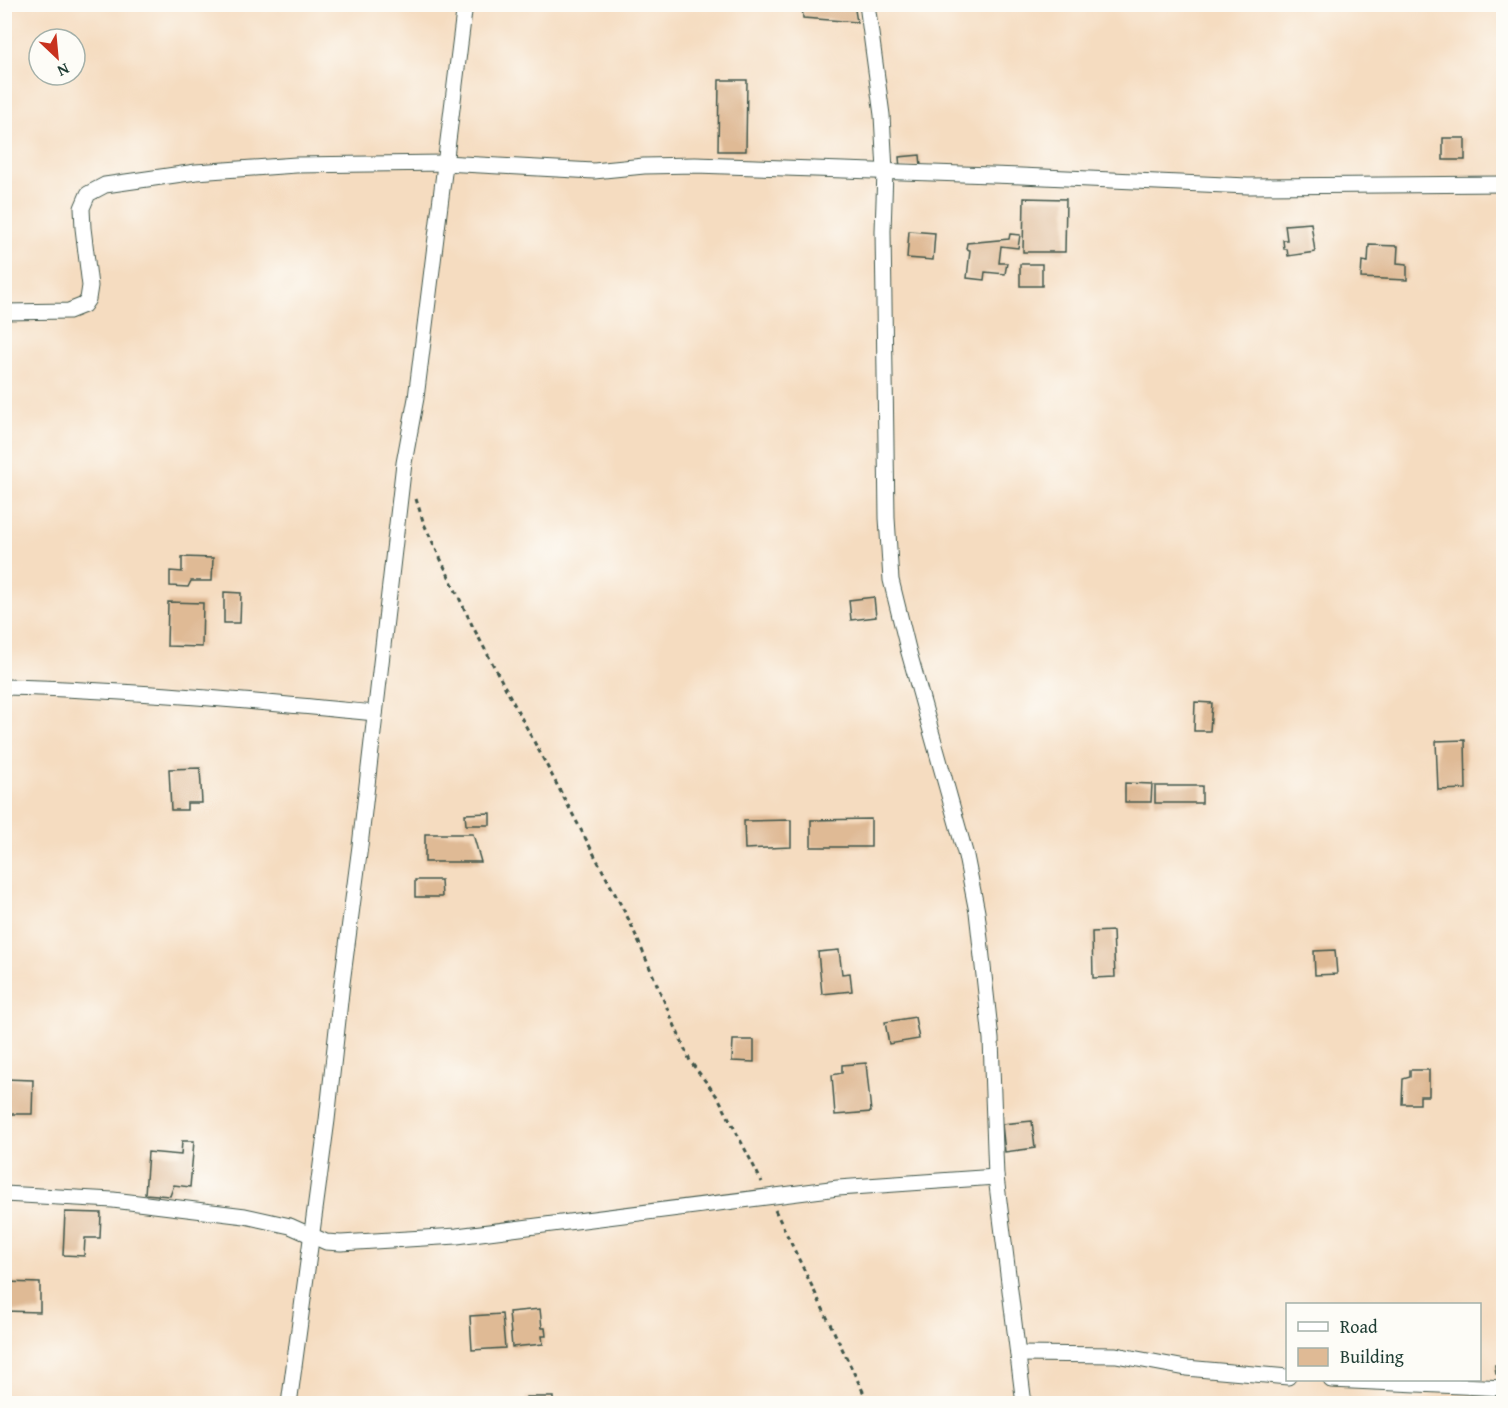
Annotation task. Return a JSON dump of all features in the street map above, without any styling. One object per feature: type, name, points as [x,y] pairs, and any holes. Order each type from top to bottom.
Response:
[{"type":"street","points":[[289,1404],[327,1120],[404,463],[416,398],[465,4]]},
{"type":"street","points":[[867,4],[882,115],[885,171],[883,231],[887,518],[891,580],[966,856],[977,912],[991,1039],[996,1177],[1024,1404]]},
{"type":"street","points":[[4,312],[69,311],[84,304],[88,299],[90,286],[82,228],[82,208],[88,194],[100,187],[154,177],[229,169],[296,165],[444,163],[594,171],[623,167],[695,165],[1248,186],[1503,184]]},
{"type":"street","points":[[4,687],[100,690],[375,713]]},
{"type":"street","points":[[4,1194],[112,1200],[245,1216],[290,1226],[326,1242],[341,1243],[457,1236],[838,1188],[996,1177]]},
{"type":"street","points":[[1018,1354],[1116,1355],[1213,1372],[1286,1377]]},
{"type":"street","points":[[1352,1381],[1503,1388]]},
{"type":"path","points":[[414,494],[424,524],[472,625],[630,922],[690,1061],[719,1099],[869,1404]]},
{"type":"building","points":[[802,4],[854,4],[857,22],[803,18]]},
{"type":"building","points":[[719,80],[747,80],[746,151],[718,151]]},
{"type":"building","points":[[1443,138],[1465,138],[1465,160],[1443,160]]},
{"type":"building","points":[[920,155],[921,166],[900,168],[899,157]]},
{"type":"building","points":[[1024,198],[1066,199],[1065,252],[1023,252]]},
{"type":"building","points":[[1311,223],[1315,252],[1288,256],[1283,240],[1287,240],[1285,225]]},
{"type":"building","points":[[909,231],[935,233],[933,260],[907,258]]},
{"type":"building","points":[[1010,234],[1020,235],[1018,248],[1001,246],[999,263],[1007,263],[1005,274],[985,272],[984,280],[967,278],[970,250],[966,249],[967,243],[1009,239]]},
{"type":"building","points":[[1369,245],[1398,246],[1397,263],[1407,264],[1407,280],[1361,278],[1362,261],[1368,262]]},
{"type":"building","points":[[1020,264],[1042,264],[1042,286],[1020,286]]},
{"type":"building","points":[[182,557],[213,558],[212,581],[191,581],[188,587],[170,586],[170,571],[182,572]]},
{"type":"building","points":[[224,592],[241,593],[240,623],[224,623]]},
{"type":"building","points":[[874,597],[876,617],[851,620],[849,600]]},
{"type":"building","points":[[168,602],[203,603],[202,647],[167,646]]},
{"type":"building","points":[[1195,702],[1212,703],[1210,731],[1194,731]]},
{"type":"building","points":[[1465,740],[1466,789],[1438,790],[1436,741]]},
{"type":"building","points":[[200,768],[202,803],[187,803],[187,810],[171,810],[169,769]]},
{"type":"building","points":[[1125,783],[1152,784],[1151,802],[1125,802]]},
{"type":"building","points":[[1155,786],[1202,786],[1202,803],[1155,803]]},
{"type":"building","points":[[490,813],[490,825],[466,825],[465,814]]},
{"type":"building","points":[[871,819],[871,847],[811,847],[811,820]]},
{"type":"building","points":[[791,820],[791,847],[745,849],[744,821]]},
{"type":"building","points":[[425,834],[473,834],[481,862],[425,862]]},
{"type":"building","points":[[415,880],[441,880],[442,897],[415,897]]},
{"type":"building","points":[[1113,931],[1115,977],[1093,978],[1092,932]]},
{"type":"building","points":[[839,950],[842,974],[850,973],[852,991],[822,994],[818,952]]},
{"type":"building","points":[[1335,950],[1337,974],[1315,975],[1314,951]]},
{"type":"building","points":[[915,1017],[919,1039],[889,1044],[885,1022]]},
{"type":"building","points":[[733,1040],[754,1040],[754,1062],[732,1061]]},
{"type":"building","points":[[866,1063],[871,1112],[835,1115],[832,1075],[842,1073],[842,1065]]},
{"type":"building","points":[[1410,1070],[1429,1070],[1429,1096],[1420,1096],[1420,1104],[1402,1104],[1403,1079],[1410,1077]]},
{"type":"building","points":[[4,1079],[33,1080],[32,1114],[6,1114],[4,1112]]},
{"type":"building","points":[[1032,1121],[1035,1148],[1005,1152],[1002,1124]]},
{"type":"building","points":[[182,1141],[194,1141],[190,1187],[174,1185],[170,1196],[145,1194],[148,1152],[181,1155]]},
{"type":"building","points":[[65,1212],[101,1213],[100,1238],[85,1238],[84,1256],[63,1255]]},
{"type":"building","points":[[4,1282],[40,1283],[40,1312],[4,1311]]},
{"type":"building","points":[[540,1309],[542,1328],[545,1328],[546,1336],[542,1336],[543,1344],[512,1347],[509,1312]]},
{"type":"building","points":[[502,1314],[505,1348],[472,1350],[470,1316]]},
{"type":"building","points":[[1495,1365],[1504,1365],[1504,1373],[1496,1374]]},
{"type":"building","points":[[526,1397],[553,1397],[553,1404],[526,1404]]}]
